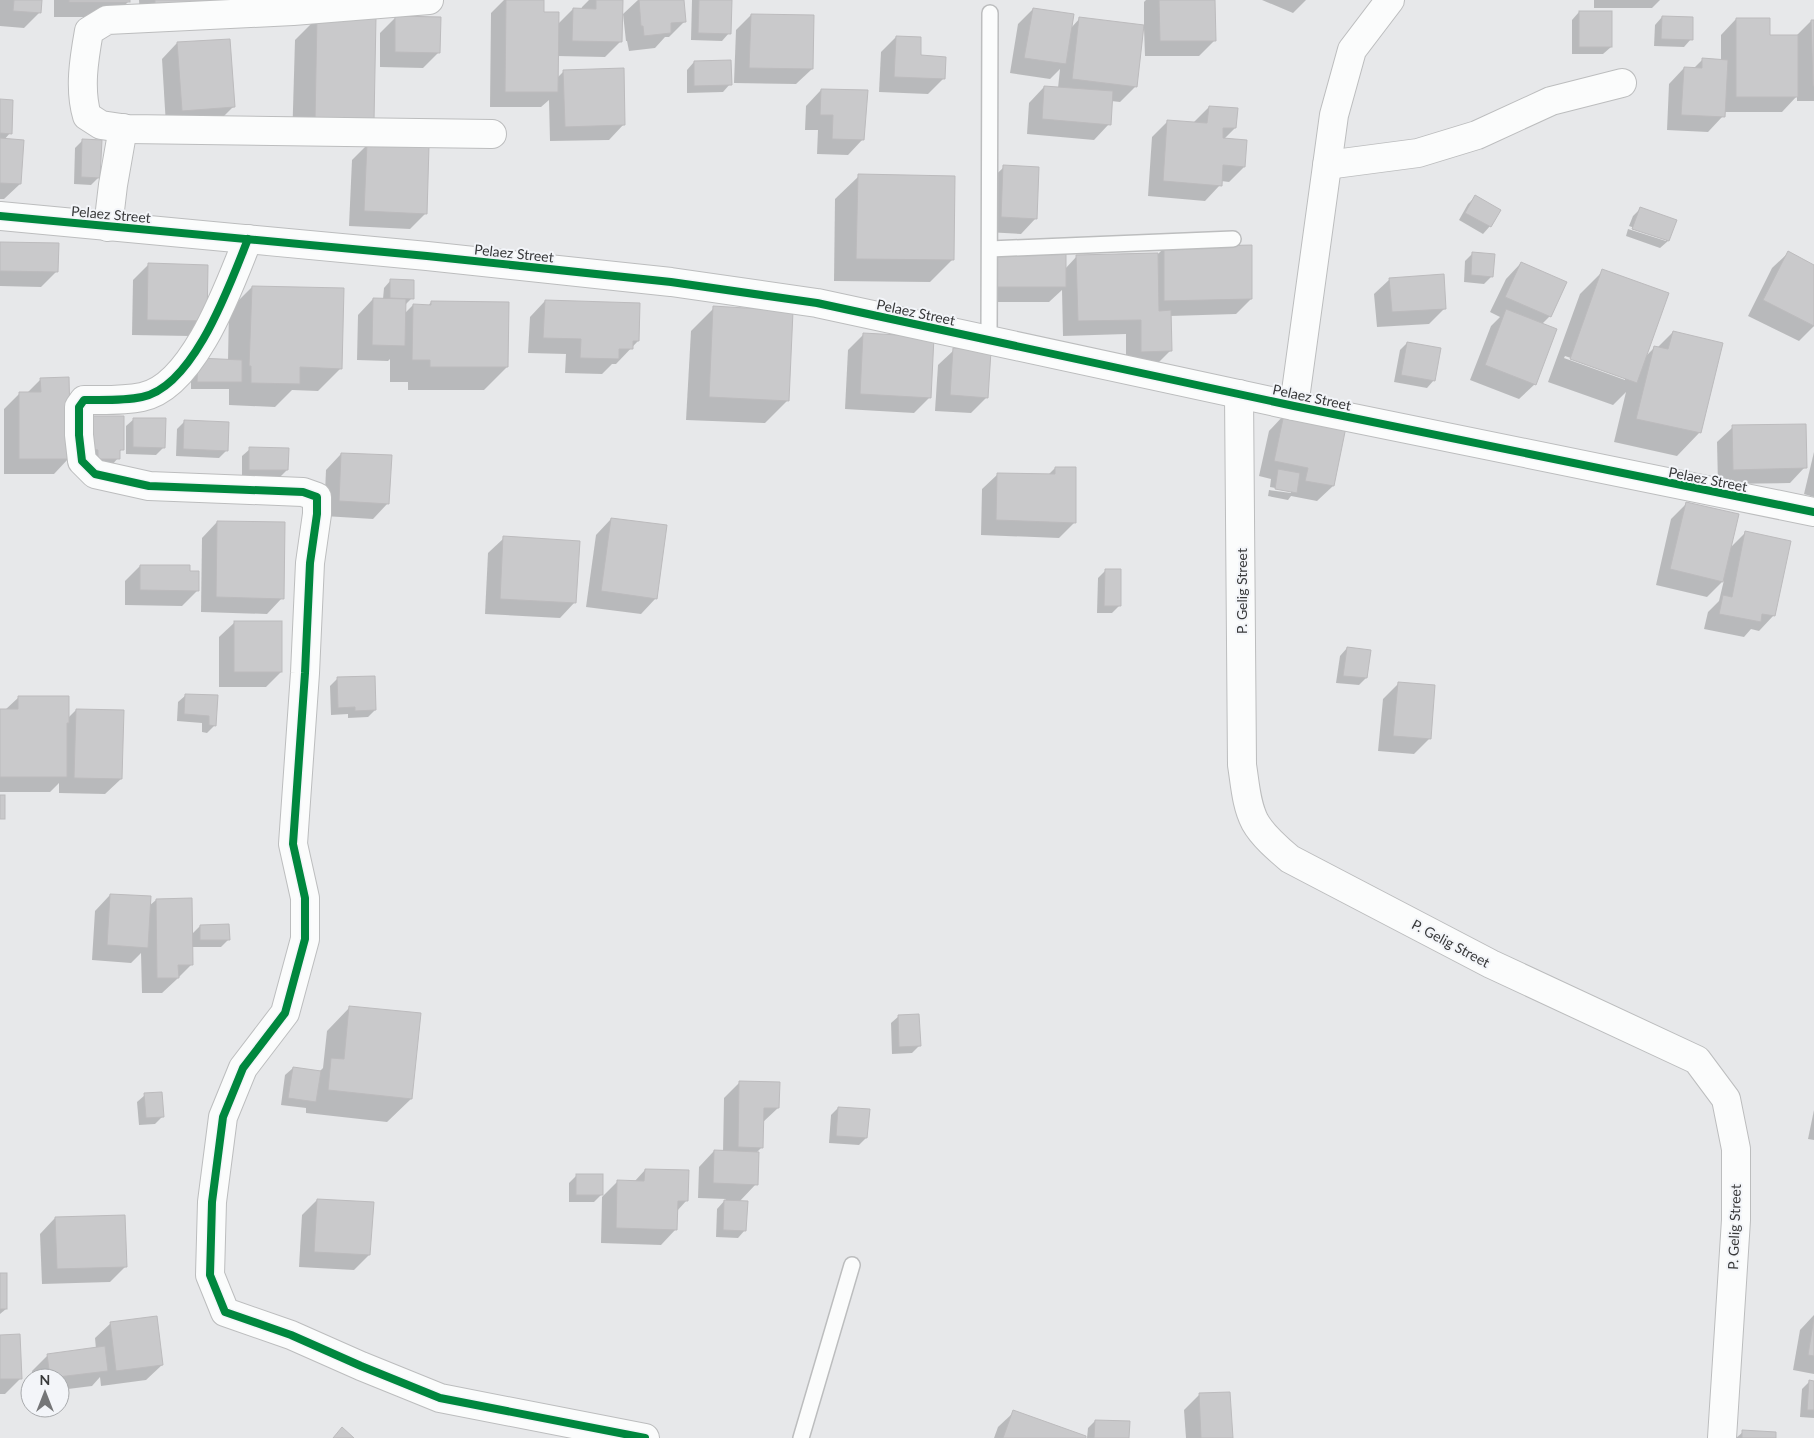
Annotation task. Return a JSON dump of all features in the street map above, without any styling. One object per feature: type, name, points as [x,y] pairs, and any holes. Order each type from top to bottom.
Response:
[{"type":"street","points":[[428,0],[292,11],[107,20],[90,31],[86,48],[82,88],[87,116],[101,125],[123,128],[492,134]]},
{"type":"street","points":[[1294,406],[1334,115],[1352,50],[1390,0]]},
{"type":"street","points":[[1327,165],[1418,153],[1477,135],[1551,101],[1622,83]]},
{"type":"street","points":[[108,227],[123,128]]},
{"type":"street","name":"Pelaez Street","points":[[0,216],[427,256],[671,282],[817,303],[1294,406],[1814,512]]},
{"type":"street","points":[[248,240],[216,318],[189,361],[168,385],[143,397],[84,400],[79,407],[79,435],[82,461],[95,474],[149,486],[302,492],[317,497],[317,514],[310,563],[305,673],[293,844],[306,898],[306,939],[285,1013],[243,1068],[223,1117],[212,1202],[210,1275],[225,1312],[291,1335],[440,1398],[645,1438]]},
{"type":"street","name":"P. Gelig Street","points":[[1239,394],[1242,765],[1248,802],[1255,822],[1271,842],[1290,858],[1491,964],[1697,1060],[1726,1099],[1736,1149],[1736,1220],[1722,1438]]},
{"type":"lane","points":[[989,340],[990,13]]},
{"type":"lane","points":[[990,249],[1233,239]]},
{"type":"lane","points":[[801,1438],[852,1266]]},
{"type":"building","points":[[14,0],[42,0],[41,13],[13,11]]},
{"type":"building","points":[[69,0],[130,0],[130,2],[69,2]]},
{"type":"building","points":[[155,0],[213,0],[213,2],[155,4]]},
{"type":"building","points":[[506,0],[544,0],[544,12],[559,12],[558,92],[505,92]]},
{"type":"building","points":[[596,0],[623,0],[622,42],[572,41],[573,8],[596,9]]},
{"type":"building","points":[[639,0],[684,0],[686,22],[671,23],[671,33],[644,36],[643,26],[641,26]]},
{"type":"building","points":[[699,0],[732,0],[731,34],[698,33]]},
{"type":"building","points":[[1159,0],[1215,0],[1216,41],[1160,41]]},
{"type":"building","points":[[1033,8],[1074,14],[1066,64],[1024,58]]},
{"type":"building","points":[[1579,11],[1612,11],[1612,47],[1579,47]]},
{"type":"building","points":[[751,14],[814,15],[813,69],[749,68]]},
{"type":"building","points":[[317,15],[376,17],[374,121],[315,121]]},
{"type":"building","points":[[395,16],[441,17],[440,53],[395,52]]},
{"type":"building","points":[[1662,16],[1693,17],[1693,40],[1661,39]]},
{"type":"building","points":[[1079,17],[1144,25],[1137,87],[1072,79]]},
{"type":"building","points":[[1736,18],[1770,18],[1770,35],[1798,35],[1798,97],[1736,97]]},
{"type":"building","points":[[1811,20],[1814,20],[1814,86],[1813,86]]},
{"type":"building","points":[[896,36],[921,37],[921,55],[946,57],[945,79],[894,77]]},
{"type":"building","points":[[230,39],[235,107],[182,111],[177,42]]},
{"type":"building","points":[[1702,58],[1728,60],[1725,117],[1681,115],[1684,67],[1702,68]]},
{"type":"building","points":[[731,60],[732,85],[694,86],[694,61]]},
{"type":"building","points":[[624,68],[625,125],[565,127],[563,70]]},
{"type":"building","points":[[1044,86],[1113,91],[1111,125],[1042,119]]},
{"type":"building","points":[[821,89],[868,90],[864,140],[832,139],[833,115],[820,115]]},
{"type":"building","points":[[0,99],[13,100],[12,134],[0,133]]},
{"type":"building","points":[[1209,106],[1238,108],[1236,128],[1223,128],[1223,138],[1247,140],[1245,167],[1223,165],[1222,186],[1163,181],[1167,120],[1207,123]]},
{"type":"building","points":[[0,138],[24,140],[21,184],[0,183]]},
{"type":"building","points":[[82,139],[102,140],[100,178],[81,177]]},
{"type":"building","points":[[367,143],[429,146],[427,214],[364,211]]},
{"type":"building","points":[[1003,165],[1039,167],[1037,219],[1001,217]]},
{"type":"building","points":[[858,174],[955,176],[954,260],[856,259]]},
{"type":"building","points":[[1475,195],[1501,210],[1491,227],[1465,213]]},
{"type":"building","points":[[1640,207],[1677,220],[1669,241],[1632,229]]},
{"type":"building","points":[[0,242],[59,243],[58,272],[0,271]]},
{"type":"building","points":[[1252,245],[1252,299],[1164,301],[1164,247]]},
{"type":"building","points":[[1788,251],[1814,265],[1814,326],[1763,300]]},
{"type":"building","points":[[1472,252],[1495,254],[1493,277],[1471,275]]},
{"type":"building","points":[[996,253],[1066,253],[1066,287],[996,287]]},
{"type":"building","points":[[1158,253],[1159,311],[1171,310],[1172,351],[1141,352],[1141,320],[1078,321],[1076,255]]},
{"type":"building","points":[[1521,262],[1567,282],[1551,317],[1505,297]]},
{"type":"building","points":[[148,263],[208,265],[207,321],[147,320]]},
{"type":"building","points":[[1602,269],[1669,293],[1637,383],[1570,359]]},
{"type":"building","points":[[1444,274],[1446,309],[1392,312],[1389,278]]},
{"type":"building","points":[[390,279],[414,280],[414,299],[390,298]]},
{"type":"building","points":[[252,286],[344,288],[342,369],[300,367],[300,384],[251,383],[251,366],[249,366]]},
{"type":"building","points":[[373,298],[406,299],[405,346],[372,345]]},
{"type":"building","points":[[545,300],[640,303],[639,341],[633,341],[633,349],[619,349],[619,359],[580,358],[581,339],[543,338]]},
{"type":"building","points":[[431,301],[509,302],[508,367],[430,367],[430,360],[412,360],[413,304],[431,305]]},
{"type":"building","points":[[713,306],[793,311],[789,401],[709,397]]},
{"type":"building","points":[[1506,309],[1557,329],[1536,385],[1485,365]]},
{"type":"building","points":[[1673,331],[1723,343],[1701,433],[1636,419],[1654,346],[1668,349]]},
{"type":"building","points":[[863,333],[934,337],[931,398],[860,394]]},
{"type":"building","points":[[1407,342],[1441,348],[1435,381],[1401,375]]},
{"type":"building","points":[[953,348],[991,351],[988,398],[950,395]]},
{"type":"building","points":[[198,358],[242,360],[242,382],[197,382]]},
{"type":"building","points":[[69,377],[71,459],[19,459],[19,392],[41,392],[40,378]]},
{"type":"building","points":[[1284,414],[1346,427],[1334,486],[1305,481],[1308,468],[1274,461]]},
{"type":"building","points":[[93,416],[124,416],[124,450],[120,450],[120,459],[98,459],[98,450],[92,449]]},
{"type":"building","points":[[133,418],[166,418],[165,448],[133,447]]},
{"type":"building","points":[[184,420],[229,422],[228,451],[183,449]]},
{"type":"building","points":[[1806,424],[1807,468],[1733,470],[1732,425]]},
{"type":"building","points":[[249,447],[289,448],[288,470],[249,470]]},
{"type":"building","points":[[341,453],[392,455],[389,504],[339,501]]},
{"type":"building","points":[[1055,467],[1076,467],[1076,523],[996,520],[997,473],[1055,474]]},
{"type":"building","points":[[1278,469],[1300,473],[1297,493],[1275,489]]},
{"type":"building","points":[[1686,502],[1739,514],[1723,582],[1670,569]]},
{"type":"building","points":[[611,518],[667,525],[657,599],[601,591]]},
{"type":"building","points":[[217,521],[285,522],[284,599],[216,597]]},
{"type":"building","points":[[1745,531],[1791,541],[1775,616],[1762,614],[1761,622],[1719,614],[1723,595],[1732,597]]},
{"type":"building","points":[[503,536],[580,541],[576,603],[500,599]]},
{"type":"building","points":[[140,565],[190,565],[190,571],[199,571],[199,591],[140,590]]},
{"type":"building","points":[[1105,569],[1121,569],[1121,606],[1104,606]]},
{"type":"building","points":[[234,621],[282,621],[282,672],[234,672]]},
{"type":"building","points":[[1347,647],[1371,650],[1367,678],[1343,676]]},
{"type":"building","points":[[375,676],[376,710],[355,711],[355,707],[338,708],[337,677]]},
{"type":"building","points":[[1398,682],[1435,685],[1431,739],[1393,736]]},
{"type":"building","points":[[185,694],[218,695],[216,726],[209,725],[209,716],[184,714]]},
{"type":"building","points":[[18,696],[69,696],[67,777],[0,777],[0,709],[18,709]]},
{"type":"building","points":[[76,709],[124,710],[122,779],[74,778]]},
{"type":"building","points":[[0,795],[5,795],[5,819],[0,819]]},
{"type":"building","points":[[110,894],[151,896],[148,948],[107,945]]},
{"type":"building","points":[[192,898],[193,965],[178,965],[179,978],[157,978],[156,899]]},
{"type":"building","points":[[229,924],[230,940],[200,940],[200,925]]},
{"type":"building","points":[[349,1006],[421,1013],[412,1099],[328,1090],[331,1058],[344,1059]]},
{"type":"building","points":[[919,1014],[921,1046],[899,1047],[898,1015]]},
{"type":"building","points":[[293,1067],[321,1071],[316,1102],[288,1098]]},
{"type":"building","points":[[739,1081],[780,1082],[779,1108],[764,1108],[763,1148],[738,1147]]},
{"type":"building","points":[[162,1092],[164,1117],[146,1118],[144,1093]]},
{"type":"building","points":[[838,1107],[870,1109],[867,1138],[836,1136]]},
{"type":"building","points":[[714,1150],[759,1152],[758,1185],[713,1183]]},
{"type":"building","points":[[645,1169],[689,1170],[688,1201],[678,1201],[677,1230],[616,1228],[617,1180],[644,1181]]},
{"type":"building","points":[[576,1174],[603,1174],[603,1195],[576,1195]]},
{"type":"building","points":[[317,1199],[374,1202],[370,1255],[314,1252]]},
{"type":"building","points":[[724,1200],[748,1201],[746,1231],[723,1230]]},
{"type":"building","points":[[125,1215],[127,1267],[57,1269],[55,1217]]},
{"type":"building","points":[[0,1273],[7,1273],[7,1309],[0,1309]]},
{"type":"building","points":[[157,1316],[163,1365],[116,1371],[110,1322]]},
{"type":"building","points":[[1814,1318],[1814,1356],[1808,1355]]},
{"type":"building","points":[[20,1334],[22,1368],[20,1379],[0,1379],[0,1335]]},
{"type":"building","points":[[105,1346],[108,1371],[70,1376],[70,1368],[49,1368],[47,1354]]},
{"type":"building","points":[[1809,1380],[1814,1381],[1814,1410],[1807,1410]]},
{"type":"building","points":[[1230,1392],[1233,1438],[1201,1438],[1199,1393]]},
{"type":"building","points":[[1013,1410],[1086,1436],[1086,1438],[1003,1438]]},
{"type":"building","points":[[1095,1420],[1130,1421],[1129,1438],[1094,1438]]},
{"type":"building","points":[[342,1427],[354,1438],[333,1438]]},
{"type":"building","points":[[1742,1430],[1776,1432],[1776,1438],[1742,1438]]},
{"type":"cycle path","points":[[0,216],[427,256],[671,282],[817,303],[1294,406],[1814,512]]},
{"type":"cycle path","points":[[248,239],[208,331],[194,354],[178,374],[161,389],[142,397],[120,400],[84,400],[79,407],[79,435],[82,461],[95,474],[149,486],[303,492],[317,497],[317,514],[310,563],[305,673],[293,844],[305,898],[305,939],[285,1013],[243,1068],[223,1117],[212,1202],[210,1275],[225,1312],[291,1335],[440,1398],[645,1438]]}]
